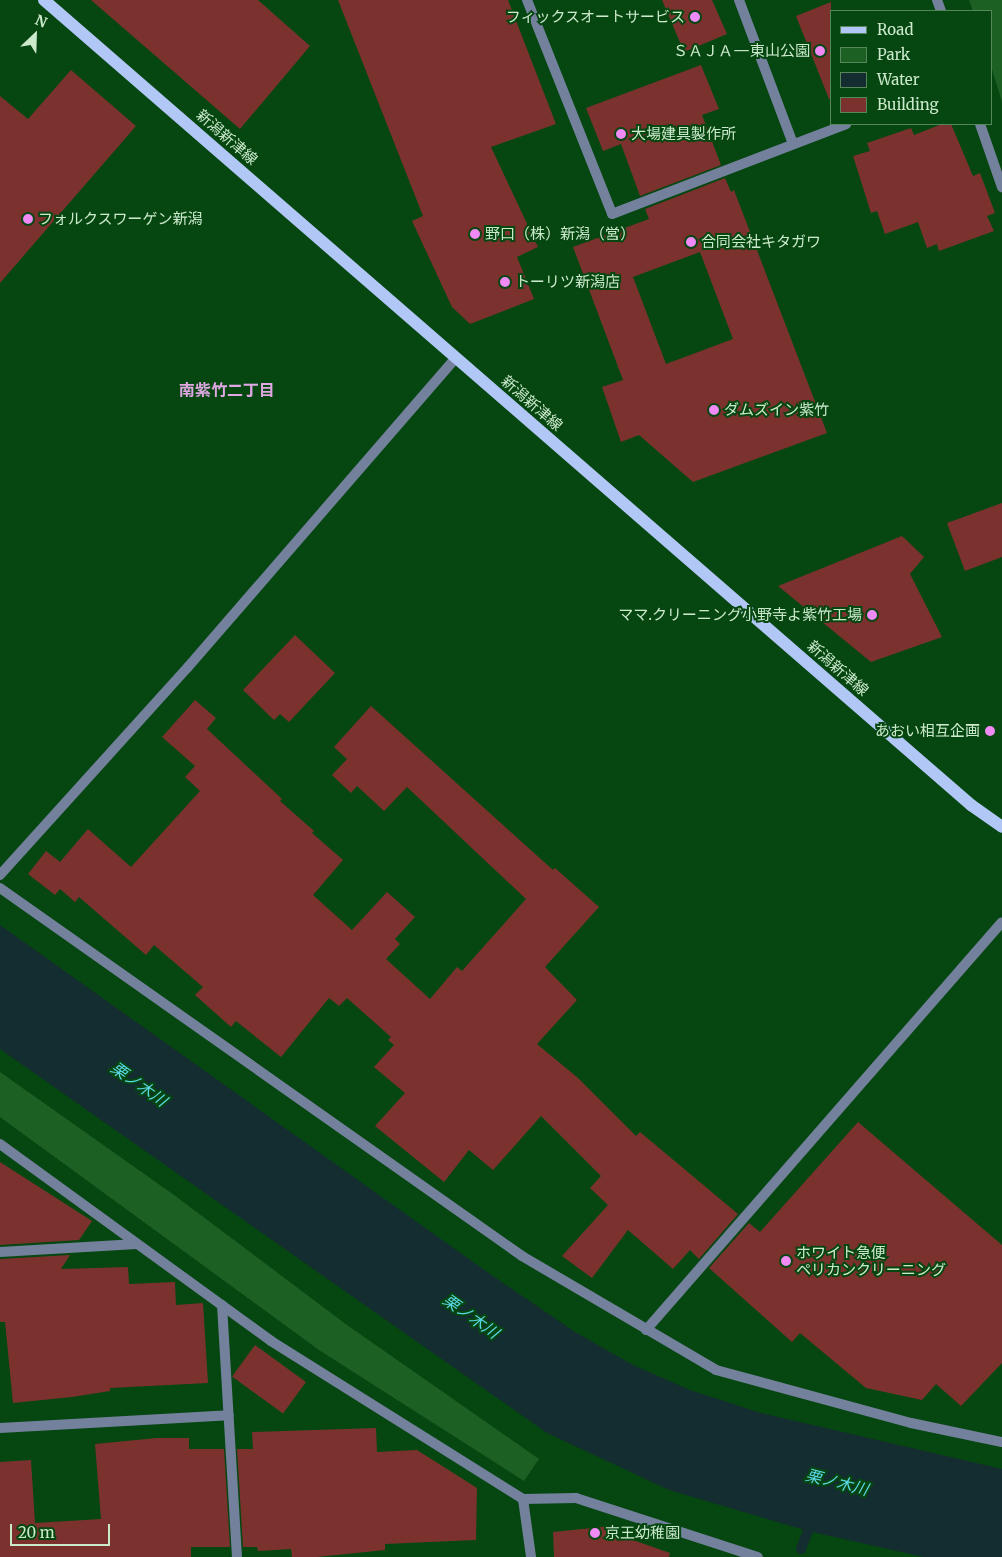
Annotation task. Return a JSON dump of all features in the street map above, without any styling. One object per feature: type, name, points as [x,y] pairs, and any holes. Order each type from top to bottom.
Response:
[{"type":"main road","name":"新潟新津線","points":[[44,0],[971,805],[1002,827]]},
{"type":"street","points":[[527,0],[612,214],[843,125]]},
{"type":"street","points":[[738,0],[793,144]]},
{"type":"street","points":[[980,125],[1002,187]]},
{"type":"street","points":[[0,875],[188,667],[456,358]]},
{"type":"street","points":[[0,888],[522,1256],[716,1370],[911,1423],[1002,1442]]},
{"type":"street","points":[[646,1330],[1002,922]]},
{"type":"street","points":[[0,1144],[271,1341],[523,1499],[576,1498],[758,1557]]},
{"type":"street","points":[[0,1252],[137,1244]]},
{"type":"street","points":[[222,1305],[237,1557]]},
{"type":"street","points":[[0,1428],[229,1415]]},
{"type":"street","points":[[523,1499],[531,1557]]},
{"type":"green space","points":[[969,0],[1002,0],[1002,102],[992,69],[992,10],[973,10]]},
{"type":"green space","points":[[0,1072],[174,1195],[347,1325],[539,1459],[524,1481],[319,1350],[0,1117]]},
{"type":"water","name":"栗ノ木川","points":[[0,925],[490,1274],[575,1332],[633,1365],[690,1390],[761,1413],[1002,1469],[1002,1557],[924,1557],[808,1531],[669,1490],[547,1433],[0,1049]]},
{"type":"building","points":[[91,0],[258,0],[310,46],[240,129]]},
{"type":"building","points":[[338,0],[508,0],[556,124],[491,147],[538,247],[517,257],[534,299],[470,324],[452,307],[412,221],[423,216]]},
{"type":"building","name":"フィックスオートサービス","points":[[662,0],[712,0],[727,34],[684,52]]},
{"type":"building","name":"ＳＡＪＡ―東山公園","points":[[831,2],[830,99],[829,99],[796,16]]},
{"type":"building","name":"大場建具製作所","points":[[701,65],[719,109],[702,115],[721,165],[640,196],[621,144],[603,151],[586,108]]},
{"type":"building","name":"フォルクスワーゲン新潟","points":[[71,70],[136,126],[0,283],[0,96],[28,119]]},
{"type":"building","points":[[939,125],[951,125],[973,176],[980,173],[995,213],[987,216],[994,231],[939,251],[937,244],[927,248],[918,222],[885,234],[877,211],[871,213],[853,156],[870,151],[867,143],[911,128],[914,135]]},
{"type":"building","points":[[725,178],[731,192],[734,190],[827,433],[693,482],[639,435],[621,442],[602,387],[623,380],[573,247],[649,219],[645,209]],"holes":[[[700,252],[733,339],[666,364],[633,277]]]},
{"type":"building","points":[[1002,503],[1002,557],[965,571],[947,523]]},
{"type":"building","name":"ママ.クリーニング小野寺よ紫竹工場","points":[[902,536],[924,557],[910,574],[942,637],[871,662],[778,586]]},
{"type":"building","points":[[295,635],[335,673],[289,722],[280,714],[274,720],[243,690]]},
{"type":"building","points":[[195,700],[216,718],[207,729],[282,799],[280,801],[314,831],[312,833],[343,860],[313,895],[352,930],[387,892],[415,917],[395,939],[400,944],[386,959],[430,999],[457,967],[462,971],[526,899],[407,787],[384,811],[357,786],[351,793],[332,775],[347,759],[334,747],[371,706],[553,870],[555,868],[599,907],[545,967],[577,1000],[537,1044],[578,1078],[636,1136],[640,1132],[738,1214],[699,1259],[690,1250],[673,1269],[628,1230],[592,1278],[562,1256],[608,1205],[590,1188],[601,1176],[541,1116],[493,1170],[469,1150],[444,1182],[375,1126],[405,1093],[374,1067],[394,1045],[388,1040],[391,1037],[347,998],[339,1006],[329,998],[281,1057],[236,1021],[231,1027],[195,995],[203,987],[154,945],[146,955],[79,897],[75,902],[60,889],[55,895],[28,874],[46,851],[60,862],[88,829],[131,867],[200,791],[185,777],[195,766],[162,737]]},
{"type":"building","points":[[858,1122],[1002,1245],[1002,1363],[961,1406],[936,1384],[922,1400],[866,1388],[800,1333],[792,1342],[709,1268],[749,1223],[760,1232]]},
{"type":"building","points":[[0,1162],[92,1221],[79,1240],[0,1245]]},
{"type":"building","points":[[70,1255],[61,1269],[128,1267],[129,1284],[175,1282],[176,1305],[203,1303],[208,1383],[110,1388],[110,1391],[72,1397],[13,1403],[5,1322],[0,1322],[0,1259]]},
{"type":"building","points":[[255,1345],[306,1382],[283,1414],[232,1377]]},
{"type":"building","points":[[376,1428],[377,1452],[417,1450],[477,1488],[476,1540],[385,1544],[385,1550],[317,1557],[292,1557],[291,1549],[258,1551],[257,1547],[243,1547],[237,1449],[253,1449],[252,1432]]},
{"type":"building","points":[[157,1438],[189,1438],[189,1449],[224,1449],[230,1547],[191,1547],[191,1557],[0,1557],[0,1462],[31,1460],[35,1523],[101,1519],[95,1444]]},
{"type":"building","points":[[612,1526],[613,1533],[670,1553],[669,1557],[554,1557],[553,1532]]},
{"type":"waterway","points":[[801,1549],[808,1531]]},
{"type":"place","name":"フィックスオートサービス","points":[[695,17]]},
{"type":"place","name":"ＳＡＪＡ―東山公園","points":[[820,51]]},
{"type":"place","name":"大場建具製作所","points":[[621,134]]},
{"type":"place","name":"フォルクスワーゲン新潟","points":[[28,219]]},
{"type":"place","name":"野口（株）新潟（営）","points":[[475,234]]},
{"type":"place","name":"合同会社キタガワ","points":[[691,242]]},
{"type":"place","name":"トーリツ新潟店","points":[[505,282]]},
{"type":"place","name":"ダムズイン紫竹","points":[[714,410]]},
{"type":"place","name":"ママ.クリーニング小野寺よ紫竹工場","points":[[872,615]]},
{"type":"place","name":"あおい相互企画","points":[[990,731]]},
{"type":"place","name":"ホワイト急便 ペリカンクリーニング","points":[[786,1261]]},
{"type":"place","name":"京王幼稚園","points":[[595,1533]]},
{"type":"district","name":"南紫竹二丁目","points":[[227,390]]}]
